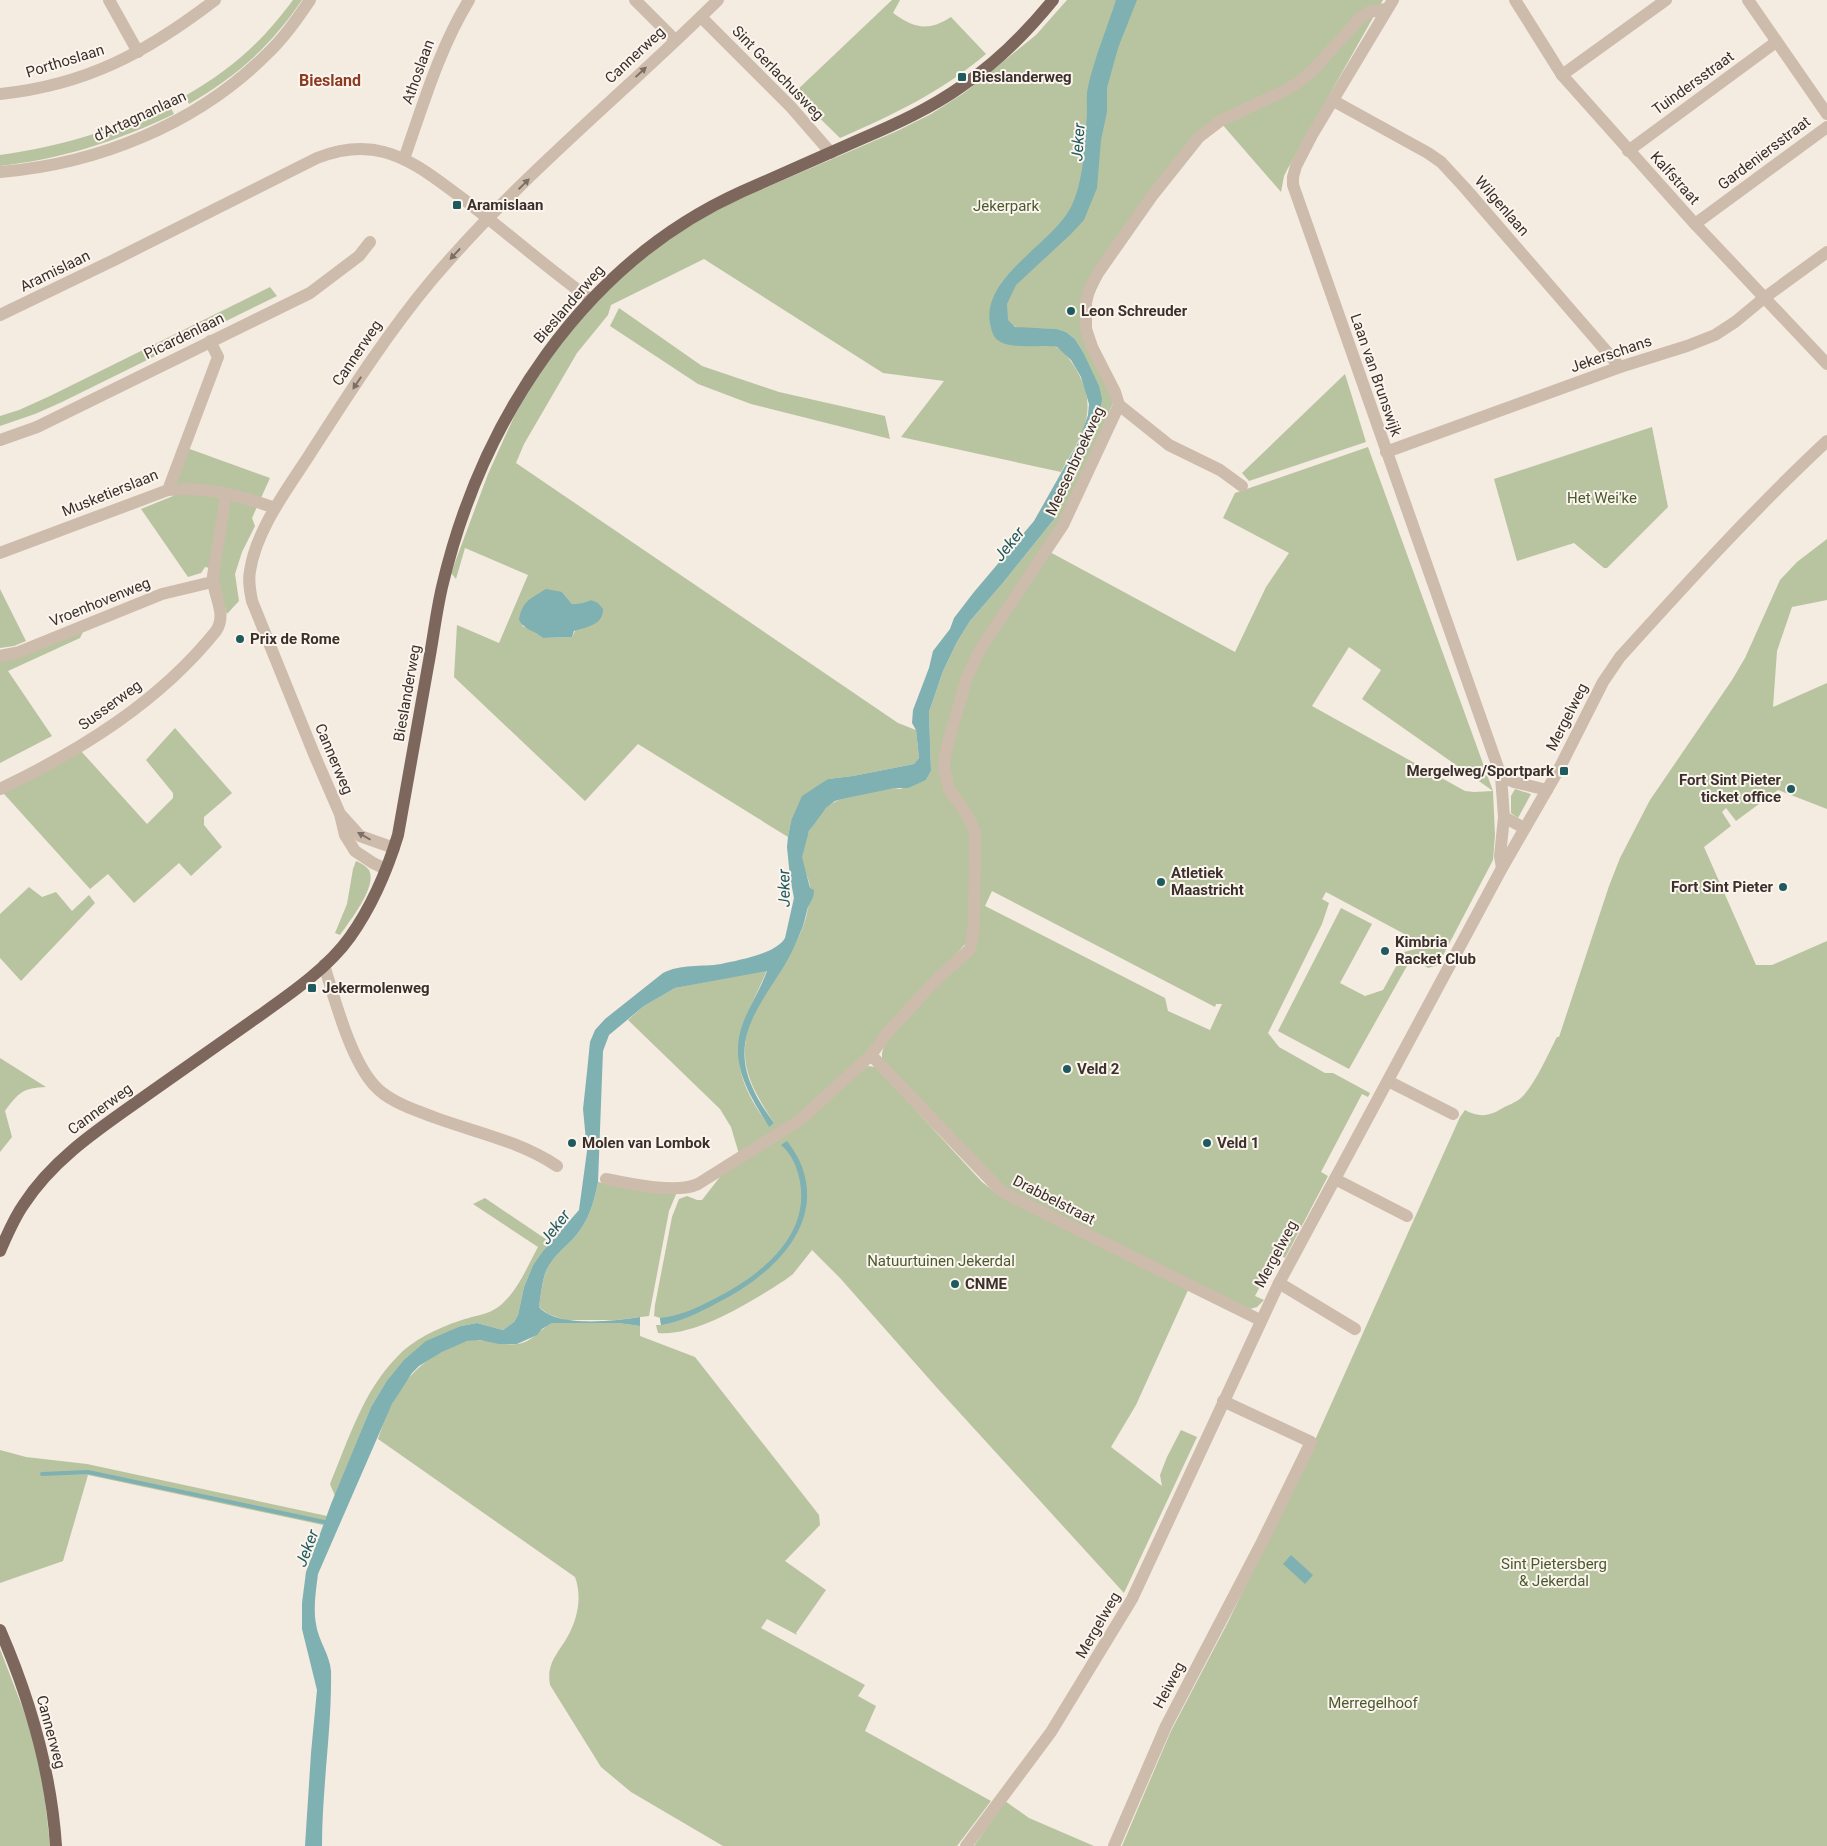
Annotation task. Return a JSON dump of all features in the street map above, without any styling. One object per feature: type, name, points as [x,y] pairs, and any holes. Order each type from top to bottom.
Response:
[{"type":"main road","name":"Bieslanderweg","points":[[394,848],[442,588],[463,517],[482,467],[517,399],[553,344],[590,299],[638,254],[700,213],[740,192],[912,116],[963,86],[1014,42],[1053,0]]},
{"type":"main road","name":"Cannerweg","points":[[0,1251],[15,1219],[31,1194],[58,1163],[79,1144],[273,1006],[324,966],[350,937],[376,893],[394,848]]},
{"type":"main road","name":"Cannerweg","points":[[0,1630],[38,1735],[52,1802],[56,1846]]},
{"type":"street","points":[[109,0],[138,52]]},
{"type":"street","name":"Porthoslaan","points":[[0,94],[42,88],[91,74],[138,52],[168,35],[215,0]]},
{"type":"street","name":"d'Artagnanlaan","points":[[0,172],[39,168],[91,156],[127,143],[187,115],[228,87],[256,64],[278,43],[310,0]]},
{"type":"street","name":"Athoslaan","points":[[404,159],[439,58],[469,0]]},
{"type":"street","points":[[635,0],[675,40]]},
{"type":"street","name":"Cannerweg","points":[[386,869],[355,851],[345,836],[340,814],[266,639],[250,593],[249,572],[252,561],[276,508],[397,324],[431,281],[488,218],[718,0]]},
{"type":"street","name":"Kalfstraat","points":[[1515,0],[1562,75],[1628,151],[1827,364]]},
{"type":"street","points":[[1562,75],[1666,0]]},
{"type":"street","points":[[1748,0],[1827,114]]},
{"type":"street","name":"Laan van Brunswijk","points":[[1389,5],[1332,100],[1299,160],[1293,176],[1293,185],[1500,776],[1504,817],[1500,856],[1502,868]]},
{"type":"street","name":"Meesenbroekweg","points":[[871,1055],[887,1033],[934,982],[963,956],[971,946],[974,921],[976,833],[969,818],[951,795],[946,782],[944,767],[949,741],[967,677],[976,657],[1060,531],[1119,405],[1115,392],[1092,347],[1086,329],[1086,303],[1089,290],[1098,273],[1152,196],[1199,138],[1220,120],[1286,90],[1299,82],[1314,69],[1360,18],[1369,12],[1389,5]]},
{"type":"street","name":"Sint Gerlachusweg","points":[[700,17],[791,108],[831,153]]},
{"type":"street","name":"Tuindersstraat","points":[[1628,151],[1776,42]]},
{"type":"street","name":"Wilgenlaan","points":[[1332,100],[1413,144],[1441,162],[1620,367]]},
{"type":"street","name":"Gardeniersstraat","points":[[1696,224],[1827,127]]},
{"type":"street","name":"Aramislaan","points":[[0,316],[317,158],[340,151],[361,149],[382,151],[420,167],[590,299]]},
{"type":"street","name":"Picardenlaan","points":[[0,440],[37,426],[310,293],[359,256],[370,242]]},
{"type":"street","name":"Jekerschans","points":[[1386,452],[1620,367],[1715,335],[1736,322],[1764,298],[1827,252]]},
{"type":"street","name":"Musketierslaan","points":[[0,554],[168,490],[218,357],[210,341]]},
{"type":"street","points":[[1119,405],[1169,445],[1220,470],[1242,486]]},
{"type":"street","name":"Mergelweg","points":[[966,1846],[1051,1732],[1132,1599],[1260,1320],[1279,1283],[1604,682],[1620,658],[1745,522],[1787,478],[1827,441]]},
{"type":"street","points":[[168,490],[193,489],[226,494],[276,508]]},
{"type":"street","points":[[212,582],[226,494]]},
{"type":"street","name":"Susserweg","points":[[0,789],[75,750],[141,705],[186,664],[220,624],[221,616],[212,582]]},
{"type":"street","name":"Vroenhovenweg","points":[[0,656],[19,652],[53,639],[162,594],[212,582]]},
{"type":"street","points":[[1500,776],[1514,782],[1547,790]]},
{"type":"street","name":"Cannerweg","points":[[340,814],[360,836],[394,848]]},
{"type":"street","points":[[1504,817],[1524,828]]},
{"type":"street","points":[[324,966],[359,1062],[375,1086],[400,1104],[438,1120],[530,1150],[557,1166]]},
{"type":"street","points":[[606,1179],[640,1185],[681,1188],[695,1185],[800,1120],[871,1055]]},
{"type":"street","name":"Drabbelstraat","points":[[871,1055],[1002,1192],[1260,1320]]},
{"type":"street","points":[[1388,1081],[1452,1114]]},
{"type":"street","points":[[1335,1179],[1407,1216]]},
{"type":"street","points":[[1279,1283],[1355,1329]]},
{"type":"street","name":"Heiweg","points":[[1114,1846],[1166,1726],[1265,1547],[1312,1442],[1223,1401]]},
{"type":"green space","points":[[293,0],[302,0],[278,32],[252,59],[223,82],[189,104],[185,96],[217,76],[245,54]]},
{"type":"green space","points":[[892,0],[900,0],[893,13],[915,25],[935,25],[951,17],[986,54],[952,80],[916,102],[840,138],[794,93]]},
{"type":"green space","name":"Jekerpark","points":[[1067,0],[1383,0],[1288,168],[1284,176],[1281,192],[1221,123],[1195,145],[1106,267],[1090,304],[1089,319],[1113,403],[1062,521],[975,649],[941,756],[971,829],[968,941],[884,1034],[813,1105],[739,1154],[731,1127],[720,1109],[628,1020],[644,1006],[675,988],[767,970],[742,1030],[739,1060],[742,1076],[753,1102],[769,1126],[774,1123],[749,1077],[745,1047],[748,1029],[754,1012],[762,996],[792,950],[806,917],[810,899],[810,887],[803,865],[802,852],[806,838],[822,812],[840,799],[869,792],[900,789],[926,780],[931,771],[929,712],[943,671],[957,642],[970,621],[1055,518],[1088,447],[1100,413],[1083,352],[1075,339],[1066,332],[1057,329],[1019,328],[1011,325],[1022,346],[1048,345],[1062,350],[1082,381],[1088,408],[1086,420],[1082,433],[1061,472],[901,437],[944,381],[883,373],[704,259],[611,305],[608,315],[577,353],[524,444],[516,463],[898,723],[916,730],[919,758],[914,764],[828,779],[791,821],[788,837],[638,744],[585,801],[454,677],[457,625],[499,643],[528,575],[465,548],[456,579],[451,573],[488,474],[522,399],[572,327],[625,273],[682,230],[728,204],[897,131],[931,114],[964,93],[1036,35]],"holes":[[[562,592],[572,604],[591,600],[572,637],[543,638],[537,632],[522,626]]]},
{"type":"green space","points":[[169,104],[174,114],[132,133],[68,154],[0,166],[0,155],[45,147],[106,130]]},
{"type":"green space","points":[[270,287],[277,296],[62,402],[0,426],[0,416],[50,396]]},
{"type":"green space","points":[[619,308],[702,366],[779,392],[885,416],[890,439],[751,404],[698,384],[610,326]]},
{"type":"green space","points":[[1345,374],[1366,442],[1249,481],[1242,473]]},
{"type":"green space","name":"Het Wei'ke","points":[[1652,427],[1668,507],[1607,568],[1604,568],[1574,543],[1517,561],[1494,479]]},
{"type":"green space","points":[[1368,447],[1493,791],[1495,835],[1493,860],[1438,965],[1428,968],[1412,957],[1349,1069],[1278,1031],[1341,908],[1372,924],[1340,983],[1365,996],[1383,990],[1404,952],[1420,948],[1410,937],[1326,892],[1322,899],[1329,903],[1322,924],[1268,1033],[1279,1047],[1325,1073],[1333,1073],[1370,1093],[1368,1097],[1362,1094],[1321,1172],[1328,1176],[1285,1258],[1277,1254],[1255,1296],[1264,1300],[1257,1307],[1250,1309],[1004,1189],[882,1060],[884,1046],[914,1007],[970,954],[979,838],[953,791],[947,767],[974,668],[1048,551],[1235,652],[1266,587],[1289,553],[1223,518],[1235,493]],"holes":[[[1349,647],[1381,670],[1362,699],[1493,791],[1465,791],[1312,706]],[[992,891],[1215,1007],[1216,1004],[1222,1004],[1210,1030],[1168,1011],[1165,998],[985,906]]]},
{"type":"green space","points":[[187,448],[270,478],[252,518],[255,526],[242,552],[235,574],[239,601],[227,614],[218,585],[218,570],[205,567],[201,573],[188,577],[141,509],[173,496],[172,487]]},
{"type":"green space","name":"Sint Pietersberg & Jekerdal","points":[[1827,539],[1827,600],[1792,607],[1777,651],[1773,707],[1827,683],[1827,809],[1778,790],[1736,821],[1726,808],[1722,812],[1731,826],[1704,847],[1756,965],[1772,965],[1827,941],[1827,1846],[1122,1846],[1171,1731],[1228,1622],[1315,1440],[1460,1117],[1465,1110],[1474,1114],[1492,1114],[1519,1100],[1531,1085],[1557,1037],[1559,1037],[1609,886],[1620,858],[1650,800],[1745,658],[1780,580],[1797,562]]},
{"type":"green space","points":[[0,589],[26,641],[14,646],[0,648]]},
{"type":"green space","points":[[83,632],[80,638],[8,671],[52,736],[0,763],[0,661]]},
{"type":"green space","points":[[175,728],[232,793],[204,817],[204,825],[222,847],[191,876],[179,863],[134,903],[108,874],[90,889],[1,792],[80,750],[147,824],[173,798],[173,793],[146,760]]},
{"type":"green space","points":[[1515,789],[1531,794],[1518,818],[1511,813],[1511,796]]},
{"type":"green space","points":[[356,861],[369,870],[371,877],[370,885],[356,913],[340,935],[335,933],[347,904]]},
{"type":"green space","points":[[29,887],[42,897],[56,892],[72,911],[89,895],[95,903],[21,981],[0,958],[0,914]]},
{"type":"green space","points":[[0,1058],[46,1087],[32,1088],[22,1092],[5,1111],[12,1137],[0,1152]]},
{"type":"green space","name":"Natuurtuinen Jekerdal","points":[[868,1066],[876,1067],[982,1182],[1004,1199],[1189,1288],[1136,1405],[1111,1447],[1162,1486],[1160,1475],[1181,1430],[1197,1437],[1124,1593],[938,1389],[840,1278],[812,1250],[793,1274],[741,1307],[690,1329],[673,1333],[658,1333],[656,1325],[661,1325],[660,1318],[654,1316],[655,1305],[672,1217],[679,1199],[687,1196],[702,1200],[723,1173]]},
{"type":"green space","points":[[598,1182],[630,1188],[677,1192],[669,1211],[649,1316],[617,1320],[565,1320],[548,1314],[539,1307],[547,1269],[555,1257],[583,1226],[592,1205]]},
{"type":"green space","points":[[485,1198],[550,1242],[533,1265],[524,1287],[518,1315],[514,1322],[503,1330],[477,1323],[461,1326],[386,1382],[371,1407],[335,1496],[330,1484],[357,1417],[385,1370],[410,1345],[426,1335],[451,1324],[489,1312],[499,1306],[519,1283],[538,1247],[473,1204]]},
{"type":"green space","points":[[552,1323],[618,1323],[640,1326],[640,1336],[695,1357],[819,1515],[820,1525],[785,1561],[826,1590],[796,1633],[797,1635],[767,1619],[761,1628],[865,1685],[858,1696],[876,1706],[865,1731],[991,1801],[957,1846],[723,1846],[631,1792],[601,1767],[550,1685],[550,1670],[554,1658],[569,1634],[577,1614],[579,1599],[575,1577],[378,1439],[395,1398],[402,1387],[432,1357],[459,1344],[473,1340],[504,1344],[522,1343]]},
{"type":"green space","points":[[0,1450],[26,1457],[87,1464],[327,1516],[323,1525],[88,1475],[63,1561],[0,1583]]},
{"type":"green space","points":[[0,1649],[35,1740],[42,1772],[50,1846],[0,1846]]},
{"type":"green space","points":[[1005,1801],[1029,1818],[1094,1846],[974,1846]]},
{"type":"water","points":[[1116,0],[1137,0],[1118,48],[1107,88],[1107,112],[1101,140],[1097,188],[1084,220],[1016,285],[1007,304],[1008,320],[1015,327],[1057,329],[1066,332],[1075,339],[1083,352],[1099,386],[1102,399],[1100,413],[1088,447],[1055,518],[970,621],[957,642],[943,671],[929,712],[931,771],[926,780],[908,788],[895,788],[835,801],[826,808],[809,831],[802,857],[810,888],[814,890],[813,897],[793,949],[755,1013],[745,1042],[747,1073],[756,1095],[774,1123],[769,1127],[748,1090],[739,1065],[738,1051],[743,1023],[767,971],[675,988],[644,1006],[609,1035],[603,1051],[598,1182],[595,1198],[583,1226],[549,1265],[545,1273],[539,1307],[547,1314],[572,1320],[601,1321],[640,1317],[640,1326],[618,1323],[552,1323],[542,1329],[537,1335],[517,1344],[499,1344],[480,1340],[467,1341],[442,1352],[419,1366],[412,1373],[392,1404],[318,1574],[315,1618],[317,1630],[331,1671],[330,1715],[322,1846],[305,1846],[317,1690],[302,1629],[302,1603],[306,1572],[331,1504],[371,1407],[386,1382],[404,1360],[426,1341],[461,1326],[477,1323],[503,1330],[514,1322],[518,1315],[524,1287],[533,1265],[579,1210],[587,1151],[583,1109],[590,1042],[595,1030],[605,1019],[663,973],[677,968],[721,964],[756,956],[774,948],[785,938],[794,898],[787,847],[788,837],[791,821],[802,796],[828,779],[914,764],[919,758],[916,730],[912,723],[913,710],[929,668],[933,651],[950,629],[954,618],[974,592],[1034,521],[1078,443],[1088,415],[1089,404],[1081,377],[1071,360],[1057,347],[1013,345],[997,340],[993,334],[989,315],[993,298],[1002,282],[1060,223],[1075,199],[1083,163],[1088,87]]},
{"type":"water","points":[[546,589],[562,592],[572,604],[591,600],[598,603],[603,609],[600,619],[589,626],[574,631],[572,637],[543,638],[521,624],[519,620],[525,604]]},
{"type":"water","points":[[787,1141],[801,1164],[807,1190],[805,1211],[798,1231],[786,1249],[771,1266],[736,1293],[676,1322],[661,1325],[660,1318],[694,1308],[731,1290],[763,1267],[789,1238],[797,1221],[801,1202],[800,1182],[796,1167],[791,1157],[781,1145]]},
{"type":"water","points":[[1291,1555],[1313,1575],[1305,1584],[1283,1564]]},
{"type":"waterway","points":[[42,1474],[88,1472],[329,1523]]},
{"type":"place","name":"Bieslanderweg","points":[[962,77]]},
{"type":"place","name":"Aramislaan","points":[[457,205]]},
{"type":"place","name":"Leon Schreuder","points":[[1071,311]]},
{"type":"place","name":"Prix de Rome","points":[[240,639]]},
{"type":"place","name":"Mergelweg/Sportpark","points":[[1564,771]]},
{"type":"place","name":"Fort Sint Pieter ticket office","points":[[1791,789]]},
{"type":"place","name":"Atletiek Maastricht","points":[[1161,882]]},
{"type":"place","name":"Fort Sint Pieter","points":[[1783,887]]},
{"type":"place","name":"Kimbria Racket Club","points":[[1385,951]]},
{"type":"place","name":"Jekermolenweg","points":[[312,988]]},
{"type":"place","name":"Veld 2","points":[[1067,1069]]},
{"type":"place","name":"Molen van Lombok","points":[[572,1143]]},
{"type":"place","name":"Veld 1","points":[[1207,1143]]},
{"type":"place","name":"CNME","points":[[955,1284]]},
{"type":"district","name":"Biesland","points":[[330,80]]},
{"type":"water label","name":"Jeker","points":[[1078,142]]},
{"type":"water label","name":"Jeker","points":[[1009,544]]},
{"type":"water label","name":"Jeker","points":[[784,888]]},
{"type":"water label","name":"Jeker","points":[[555,1227]]},
{"type":"water label","name":"Jeker","points":[[307,1548]]},
{"type":"park label","name":"Merregelhoof","points":[[1373,1703]]}]
